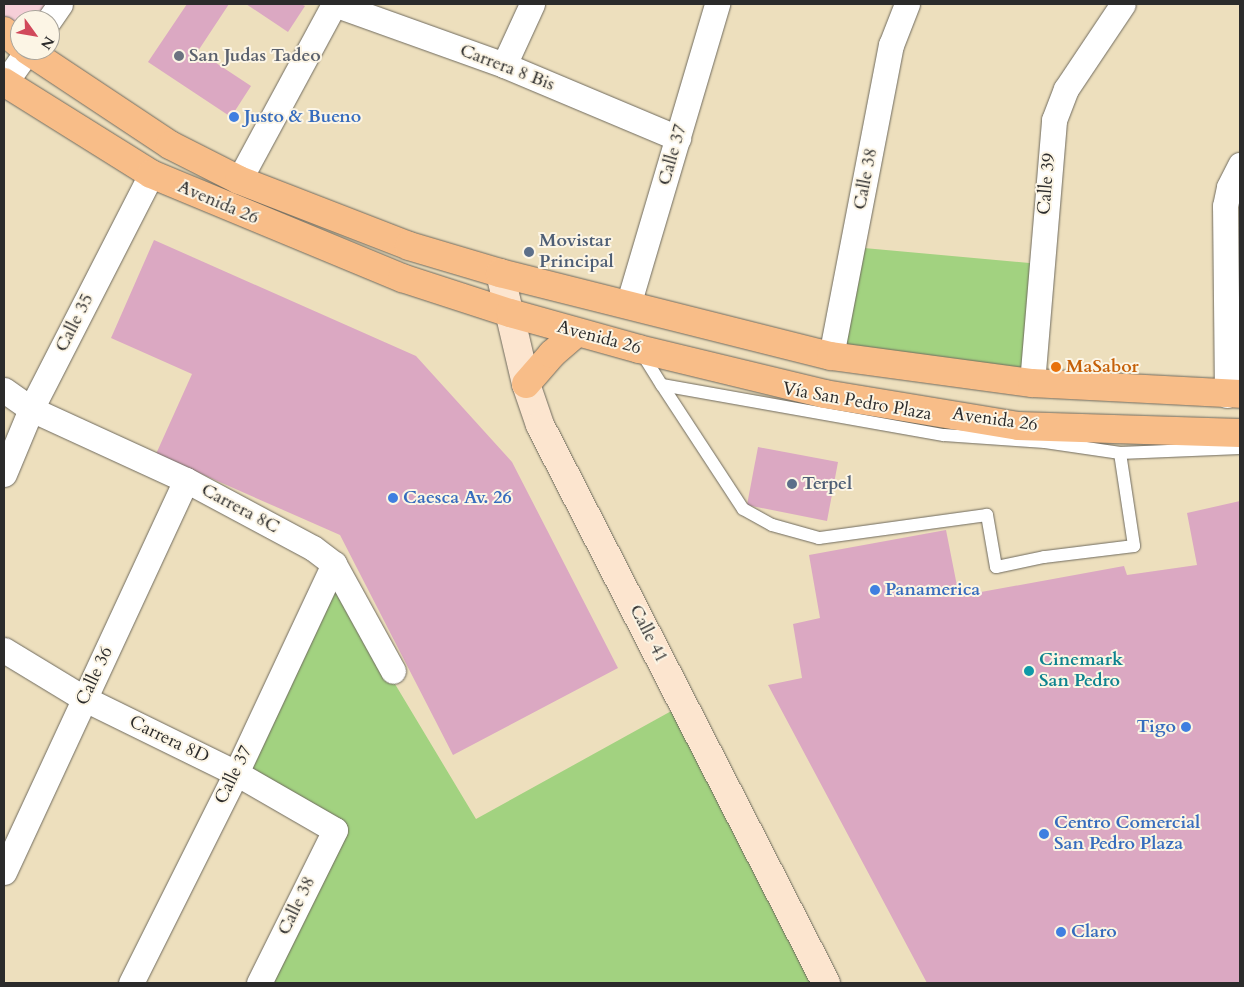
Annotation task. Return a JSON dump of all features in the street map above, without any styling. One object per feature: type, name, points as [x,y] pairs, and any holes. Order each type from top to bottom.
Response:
[{"type":"main road","name":"Avenida 26","points":[[42,60],[170,145],[239,180],[408,246],[500,273],[832,356],[1032,383],[1234,394]]},
{"type":"main road","name":"Avenida 26","points":[[4,83],[151,174],[402,278],[510,313],[577,332],[825,394],[1018,426],[1240,433]]},
{"type":"main road","points":[[526,384],[552,354],[577,332]]},
{"type":"street","name":"Carrera 8 Bis","points":[[334,4],[504,65],[678,138]]},
{"type":"street","points":[[239,180],[334,4]]},
{"type":"street","points":[[504,65],[532,4]]},
{"type":"street","name":"Calle 37","points":[[628,305],[717,4]]},
{"type":"street","name":"Calle 38","points":[[832,356],[891,45],[907,4]]},
{"type":"street","name":"Calle 39","points":[[1032,383],[1054,120],[1066,89],[1123,4]]},
{"type":"street","points":[[4,83],[20,60]]},
{"type":"street","points":[[1234,394],[1225,206],[1229,187],[1240,165]]},
{"type":"street","name":"Calle 35","points":[[4,474],[31,409],[151,174]]},
{"type":"street","name":"Calle 41","points":[[500,273],[526,384],[540,425],[826,983]]},
{"type":"street","name":"Carrera 8C","points":[[4,390],[31,409],[186,480],[313,548],[334,564],[393,671]]},
{"type":"street","name":"Calle 36","points":[[4,872],[186,480]]},
{"type":"street","name":"Calle 37","points":[[131,983],[236,773],[334,564]]},
{"type":"street","name":"Carrera 8D","points":[[4,650],[85,699],[236,773],[336,830]]},
{"type":"street","name":"Calle 38","points":[[259,983],[336,830]]},
{"type":"lane","points":[[639,349],[743,509],[772,525],[819,538],[987,515],[996,567],[1044,557],[1134,546],[1120,453]]},
{"type":"lane","name":"Vía San Pedro Plaza","points":[[662,385],[944,436],[1044,442],[1120,453],[1240,448]]},
{"type":"shaded area","points":[[4,4],[60,4],[56,10],[10,10],[10,36],[4,31]]},
{"type":"green space","points":[[853,247],[1040,264],[1032,383],[831,356]]},
{"type":"green space","points":[[332,579],[476,819],[684,704],[819,983],[259,983],[335,830],[236,773]]},
{"type":"building","name":"San Judas Tadeo","points":[[187,4],[229,4],[198,51],[251,86],[231,117],[148,62]]},
{"type":"building","name":"San Judas Tadeo","points":[[246,4],[301,4],[305,6],[288,32]]},
{"type":"building","name":"Caesca Av. 26","points":[[154,240],[416,356],[512,462],[618,668],[453,755],[340,535],[156,454],[192,374],[111,338]]},
{"type":"building","name":"Terpel","points":[[758,447],[838,462],[827,521],[747,505]]},
{"type":"building","name":"Centro Comercial San Pedro Plaza","points":[[1240,501],[1240,983],[927,983],[768,685],[802,678],[793,624],[820,618],[809,555],[946,530],[959,596],[1124,566],[1127,575],[1197,565],[1187,513]]},
{"type":"place","name":"San Judas Tadeo","points":[[179,56]]},
{"type":"place","name":"Justo & Bueno","points":[[234,117]]},
{"type":"place","name":"Movistar Principal","points":[[529,252]]},
{"type":"place","name":"MaSabor","points":[[1056,367]]},
{"type":"place","name":"Terpel","points":[[792,484]]},
{"type":"place","name":"Caesca Av. 26","points":[[393,498]]},
{"type":"place","name":"Panamerica","points":[[875,590]]},
{"type":"place","name":"Cinemark San Pedro","points":[[1029,671]]},
{"type":"place","name":"Tigo","points":[[1186,727]]},
{"type":"place","name":"Centro Comercial San Pedro Plaza","points":[[1044,834]]},
{"type":"place","name":"Claro","points":[[1061,932]]}]
